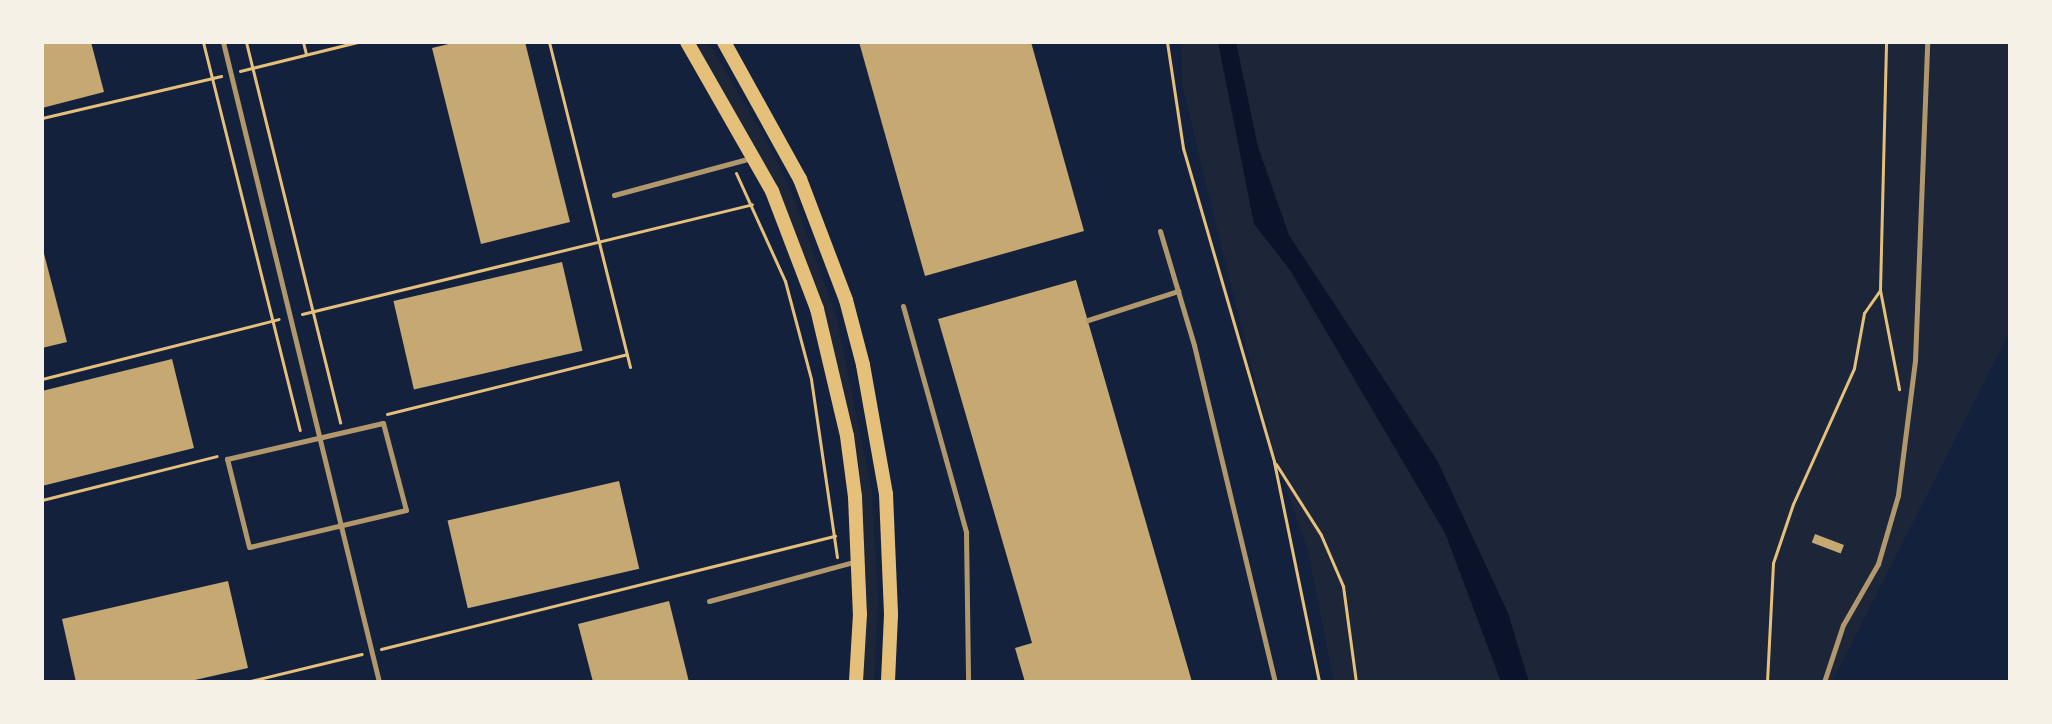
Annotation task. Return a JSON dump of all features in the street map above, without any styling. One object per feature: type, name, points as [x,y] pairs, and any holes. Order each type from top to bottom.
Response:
[{"type":"main road","points":[[687,42],[755,157],[796,250],[830,359],[847,436],[859,561],[856,682]]},
{"type":"main road","points":[[724,42],[800,179],[852,321],[886,494],[891,615],[888,682]]},
{"type":"lane","points":[[223,42],[379,682]]},
{"type":"lane","points":[[1824,682],[1843,625],[1878,564],[1898,495],[1906,405],[1915,361],[1927,42]]},
{"type":"lane","points":[[614,195],[733,166],[755,157]]},
{"type":"lane","points":[[1160,231],[1178,291],[1275,682]]},
{"type":"lane","points":[[1088,320],[1178,291]]},
{"type":"lane","points":[[903,306],[966,532],[968,682]]},
{"type":"lane","points":[[383,423],[406,510],[249,547],[227,459],[318,439],[383,423]]},
{"type":"lane","points":[[709,601],[859,561]]},
{"type":"path","points":[[203,42],[301,435]]},
{"type":"path","points":[[246,42],[341,425]]},
{"type":"path","points":[[303,42],[306,55]]},
{"type":"path","points":[[42,118],[357,42]]},
{"type":"path","points":[[549,42],[630,367]]},
{"type":"path","points":[[1167,42],[1183,148],[1274,462],[1319,682]]},
{"type":"path","points":[[1886,42],[1880,290],[1906,405]]},
{"type":"path","points":[[733,166],[785,281],[811,379],[839,567]]},
{"type":"path","points":[[42,379],[752,204]]},
{"type":"path","points":[[1767,682],[1773,563],[1793,504],[1854,368],[1864,313],[1880,290]]},
{"type":"path","points":[[1274,462],[1321,535],[1343,586],[1356,682]]},
{"type":"path","points":[[246,682],[835,536]]},
{"type":"shaded area","points":[[693,42],[710,45],[767,142],[793,196],[837,319],[872,492],[878,599],[874,682],[862,682],[866,576],[848,413],[769,173]]},
{"type":"shaded area","points":[[1181,42],[2010,42],[2010,331],[1832,682],[1334,682],[1308,551],[1272,447],[1213,214],[1182,83]]},
{"type":"shaded area","points":[[1218,42],[1236,42],[1258,147],[1289,235],[1437,460],[1508,613],[1529,682],[1501,682],[1445,533],[1290,270],[1254,224]]},
{"type":"building","points":[[42,42],[91,42],[104,92],[42,108]]},
{"type":"building","points":[[457,42],[525,42],[570,222],[481,244],[432,48]]},
{"type":"building","points":[[859,42],[1031,42],[1084,231],[925,276]]},
{"type":"building","points":[[42,246],[67,342],[42,348]]},
{"type":"building","points":[[562,262],[582,351],[414,390],[393,301]]},
{"type":"building","points":[[1076,280],[1192,682],[1025,682],[1015,648],[1032,643],[938,319]]},
{"type":"building","points":[[172,359],[194,448],[42,486],[42,391]]},
{"type":"building","points":[[619,481],[639,569],[468,608],[448,521]]},
{"type":"building","points":[[1815,534],[1844,545],[1841,554],[1812,542]]},
{"type":"building","points":[[228,581],[248,668],[186,682],[76,682],[62,619]]},
{"type":"building","points":[[669,601],[689,682],[593,682],[578,624]]}]
